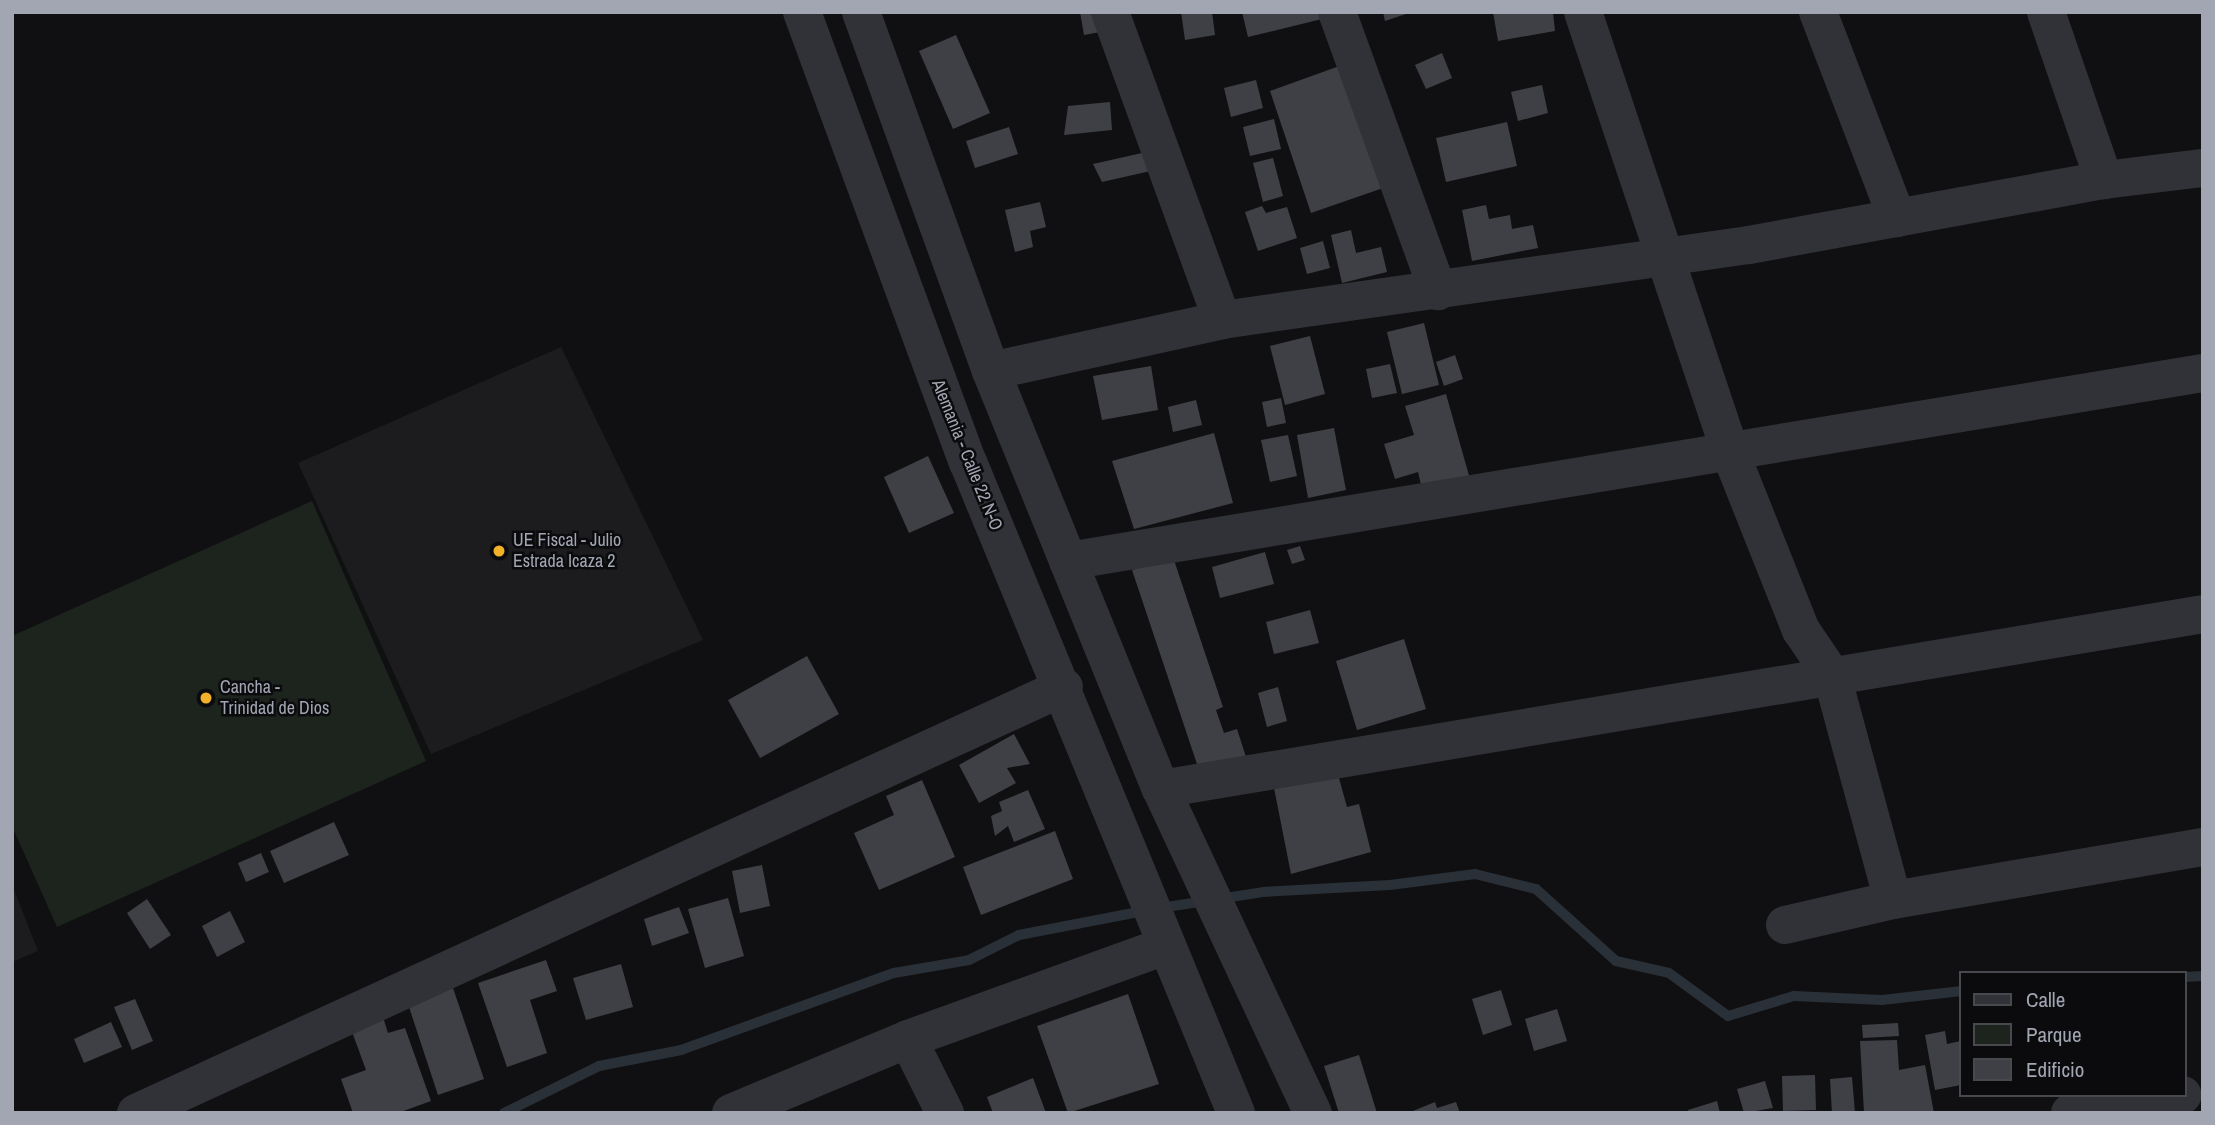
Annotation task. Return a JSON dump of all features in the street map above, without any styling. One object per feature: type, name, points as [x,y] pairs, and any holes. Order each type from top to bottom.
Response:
[{"type":"street","name":"Alemania - Calle 22 N-O","points":[[802,12],[968,462],[1064,687],[1162,940],[1236,1113]]},
{"type":"street","points":[[861,12],[991,371],[1161,789],[1198,873],[1313,1113]]},
{"type":"street","points":[[1110,12],[1222,320]]},
{"type":"street","points":[[1337,12],[1438,291]]},
{"type":"street","points":[[1583,12],[1730,452],[1801,630],[1832,676],[1893,900]]},
{"type":"street","points":[[1818,12],[1896,218]]},
{"type":"street","points":[[2046,12],[2104,180]]},
{"type":"street","points":[[991,371],[1222,320],[1666,257],[2104,180],[2203,168]]},
{"type":"street","points":[[1068,561],[2203,373]]},
{"type":"street","points":[[1161,789],[2203,614]]},
{"type":"street","points":[[136,1113],[1064,687]]},
{"type":"street","points":[[1785,925],[1893,900],[2203,847]]},
{"type":"street","points":[[731,1113],[908,1038],[1162,940]]},
{"type":"street","points":[[908,1038],[945,1113]]},
{"type":"street","points":[[2076,1112],[2171,1097]]},
{"type":"shaded area","name":"UE Fiscal - Julio Estrada Icaza 2","points":[[561,347],[703,640],[431,754],[298,463]]},
{"type":"shaded area","points":[[12,885],[38,951],[12,962]]},
{"type":"green space","name":"Cancha - Trinidad de Dios","points":[[312,501],[426,761],[57,927],[12,826],[12,636]]},
{"type":"building","points":[[1080,12],[1102,12],[1106,31],[1084,35]]},
{"type":"building","points":[[1181,12],[1212,12],[1215,35],[1185,40]]},
{"type":"building","points":[[1242,12],[1320,12],[1322,19],[1248,37]]},
{"type":"building","points":[[1383,12],[1409,12],[1409,13],[1385,21]]},
{"type":"building","points":[[1493,12],[1553,12],[1555,31],[1498,41]]},
{"type":"building","points":[[956,35],[990,113],[953,129],[919,51]]},
{"type":"building","points":[[1442,53],[1452,78],[1426,89],[1415,65]]},
{"type":"building","points":[[1345,64],[1386,187],[1311,213],[1270,91]]},
{"type":"building","points":[[1256,80],[1263,108],[1231,117],[1224,88]]},
{"type":"building","points":[[1542,85],[1548,113],[1518,121],[1511,92]]},
{"type":"building","points":[[1110,102],[1112,130],[1064,135],[1068,106]]},
{"type":"building","points":[[1274,119],[1281,149],[1250,156],[1243,127]]},
{"type":"building","points":[[1507,122],[1517,166],[1446,182],[1436,138]]},
{"type":"building","points":[[1009,127],[1018,154],[975,168],[966,141]]},
{"type":"building","points":[[1151,151],[1155,170],[1102,182],[1093,164]]},
{"type":"building","points":[[1273,158],[1283,196],[1263,202],[1253,163]]},
{"type":"building","points":[[1040,202],[1046,227],[1030,231],[1033,247],[1015,252],[1005,210]]},
{"type":"building","points":[[1486,205],[1489,219],[1510,215],[1512,229],[1533,225],[1538,248],[1472,261],[1462,210]]},
{"type":"building","points":[[1262,206],[1266,213],[1287,207],[1297,238],[1258,251],[1245,212]]},
{"type":"building","points":[[1351,230],[1356,253],[1381,247],[1387,272],[1342,283],[1331,235]]},
{"type":"building","points":[[1323,241],[1330,268],[1307,274],[1300,248]]},
{"type":"building","points":[[1424,323],[1439,385],[1402,394],[1387,332]]},
{"type":"building","points":[[1310,336],[1325,394],[1285,405],[1270,346]]},
{"type":"building","points":[[1455,355],[1463,379],[1444,386],[1436,362]]},
{"type":"building","points":[[1390,364],[1397,393],[1372,398],[1366,369]]},
{"type":"building","points":[[1151,366],[1158,410],[1102,420],[1093,376]]},
{"type":"building","points":[[1446,394],[1470,479],[1423,493],[1418,472],[1395,479],[1384,444],[1414,435],[1405,406]]},
{"type":"building","points":[[1281,398],[1286,423],[1267,427],[1262,402]]},
{"type":"building","points":[[1196,400],[1202,425],[1173,432],[1168,407]]},
{"type":"building","points":[[1334,428],[1346,490],[1308,498],[1297,435]]},
{"type":"building","points":[[1214,433],[1233,503],[1134,529],[1112,461]]},
{"type":"building","points":[[1288,435],[1297,476],[1270,482],[1261,440]]},
{"type":"building","points":[[928,456],[954,513],[909,533],[884,477]]},
{"type":"building","points":[[1300,546],[1305,560],[1292,564],[1287,550]]},
{"type":"building","points":[[1265,552],[1274,584],[1220,598],[1212,567]]},
{"type":"building","points":[[1173,557],[1223,707],[1216,710],[1224,733],[1237,729],[1246,757],[1200,773],[1132,570]]},
{"type":"building","points":[[1310,610],[1319,643],[1274,654],[1266,622]]},
{"type":"building","points":[[1404,639],[1426,709],[1357,730],[1336,661]]},
{"type":"building","points":[[807,656],[839,714],[760,758],[728,700]]},
{"type":"building","points":[[1278,687],[1287,721],[1267,727],[1258,693]]},
{"type":"building","points":[[1014,734],[1030,764],[1007,768],[1016,783],[979,803],[959,765]]},
{"type":"building","points":[[1337,771],[1347,807],[1359,804],[1371,852],[1291,874],[1274,788]]},
{"type":"building","points":[[922,780],[955,857],[879,890],[854,833],[894,815],[886,796]]},
{"type":"building","points":[[1028,790],[1045,829],[1014,842],[1008,826],[995,836],[991,816],[1002,811],[999,802]]},
{"type":"building","points":[[334,822],[349,855],[284,883],[270,851]]},
{"type":"building","points":[[1055,831],[1073,879],[981,915],[963,867]]},
{"type":"building","points":[[261,853],[269,872],[246,882],[238,863]]},
{"type":"building","points":[[762,865],[770,906],[740,913],[732,871]]},
{"type":"building","points":[[728,898],[744,956],[705,968],[688,909]]},
{"type":"building","points":[[147,899],[171,935],[150,949],[127,913]]},
{"type":"building","points":[[679,907],[689,933],[652,946],[644,919]]},
{"type":"building","points":[[230,911],[245,942],[217,957],[202,926]]},
{"type":"building","points":[[546,960],[557,991],[530,1000],[547,1053],[507,1067],[478,983]]},
{"type":"building","points":[[621,964],[633,1007],[586,1020],[573,978]]},
{"type":"building","points":[[453,988],[484,1079],[438,1095],[408,1004]]},
{"type":"building","points":[[1501,990],[1512,1025],[1483,1035],[1472,999]]},
{"type":"building","points":[[1128,994],[1159,1084],[1068,1113],[1037,1026]]},
{"type":"building","points":[[135,999],[153,1041],[132,1050],[114,1007]]},
{"type":"building","points":[[1557,1009],[1567,1041],[1534,1051],[1525,1019]]},
{"type":"building","points":[[383,1017],[388,1033],[405,1028],[431,1101],[398,1113],[353,1113],[341,1079],[366,1070],[351,1029]]},
{"type":"building","points":[[111,1022],[122,1047],[84,1063],[74,1039]]},
{"type":"building","points":[[1898,1023],[1899,1036],[1863,1038],[1862,1025]]},
{"type":"building","points":[[1945,1031],[1947,1044],[1960,1041],[1960,1085],[1935,1090],[1925,1035]]},
{"type":"building","points":[[1897,1040],[1899,1070],[1925,1065],[1934,1113],[1864,1113],[1860,1041]]},
{"type":"building","points":[[1359,1055],[1377,1113],[1339,1113],[1324,1066]]},
{"type":"building","points":[[1815,1075],[1816,1110],[1783,1111],[1782,1076]]},
{"type":"building","points":[[1852,1077],[1855,1113],[1832,1113],[1830,1079]]},
{"type":"building","points":[[1033,1078],[1046,1113],[993,1113],[987,1097]]},
{"type":"building","points":[[1765,1081],[1773,1108],[1744,1113],[1737,1089]]},
{"type":"building","points":[[1717,1101],[1720,1113],[1689,1113],[1688,1110]]},
{"type":"building","points":[[1435,1102],[1437,1108],[1456,1102],[1460,1113],[1408,1113]]},
{"type":"waterway","points":[[1160,908],[1263,892],[1390,885],[1475,874],[1536,889],[1616,961],[1669,973],[1728,1016],[1794,996],[1882,1000],[1960,991]]},
{"type":"waterway","points":[[504,1113],[599,1066],[681,1050],[894,973],[969,960],[1019,935],[1144,911]]},
{"type":"waterway","points":[[2187,977],[2203,976]]},
{"type":"place","name":"UE Fiscal - Julio Estrada Icaza 2","points":[[499,551]]},
{"type":"place","name":"Cancha - Trinidad de Dios","points":[[206,698]]}]
